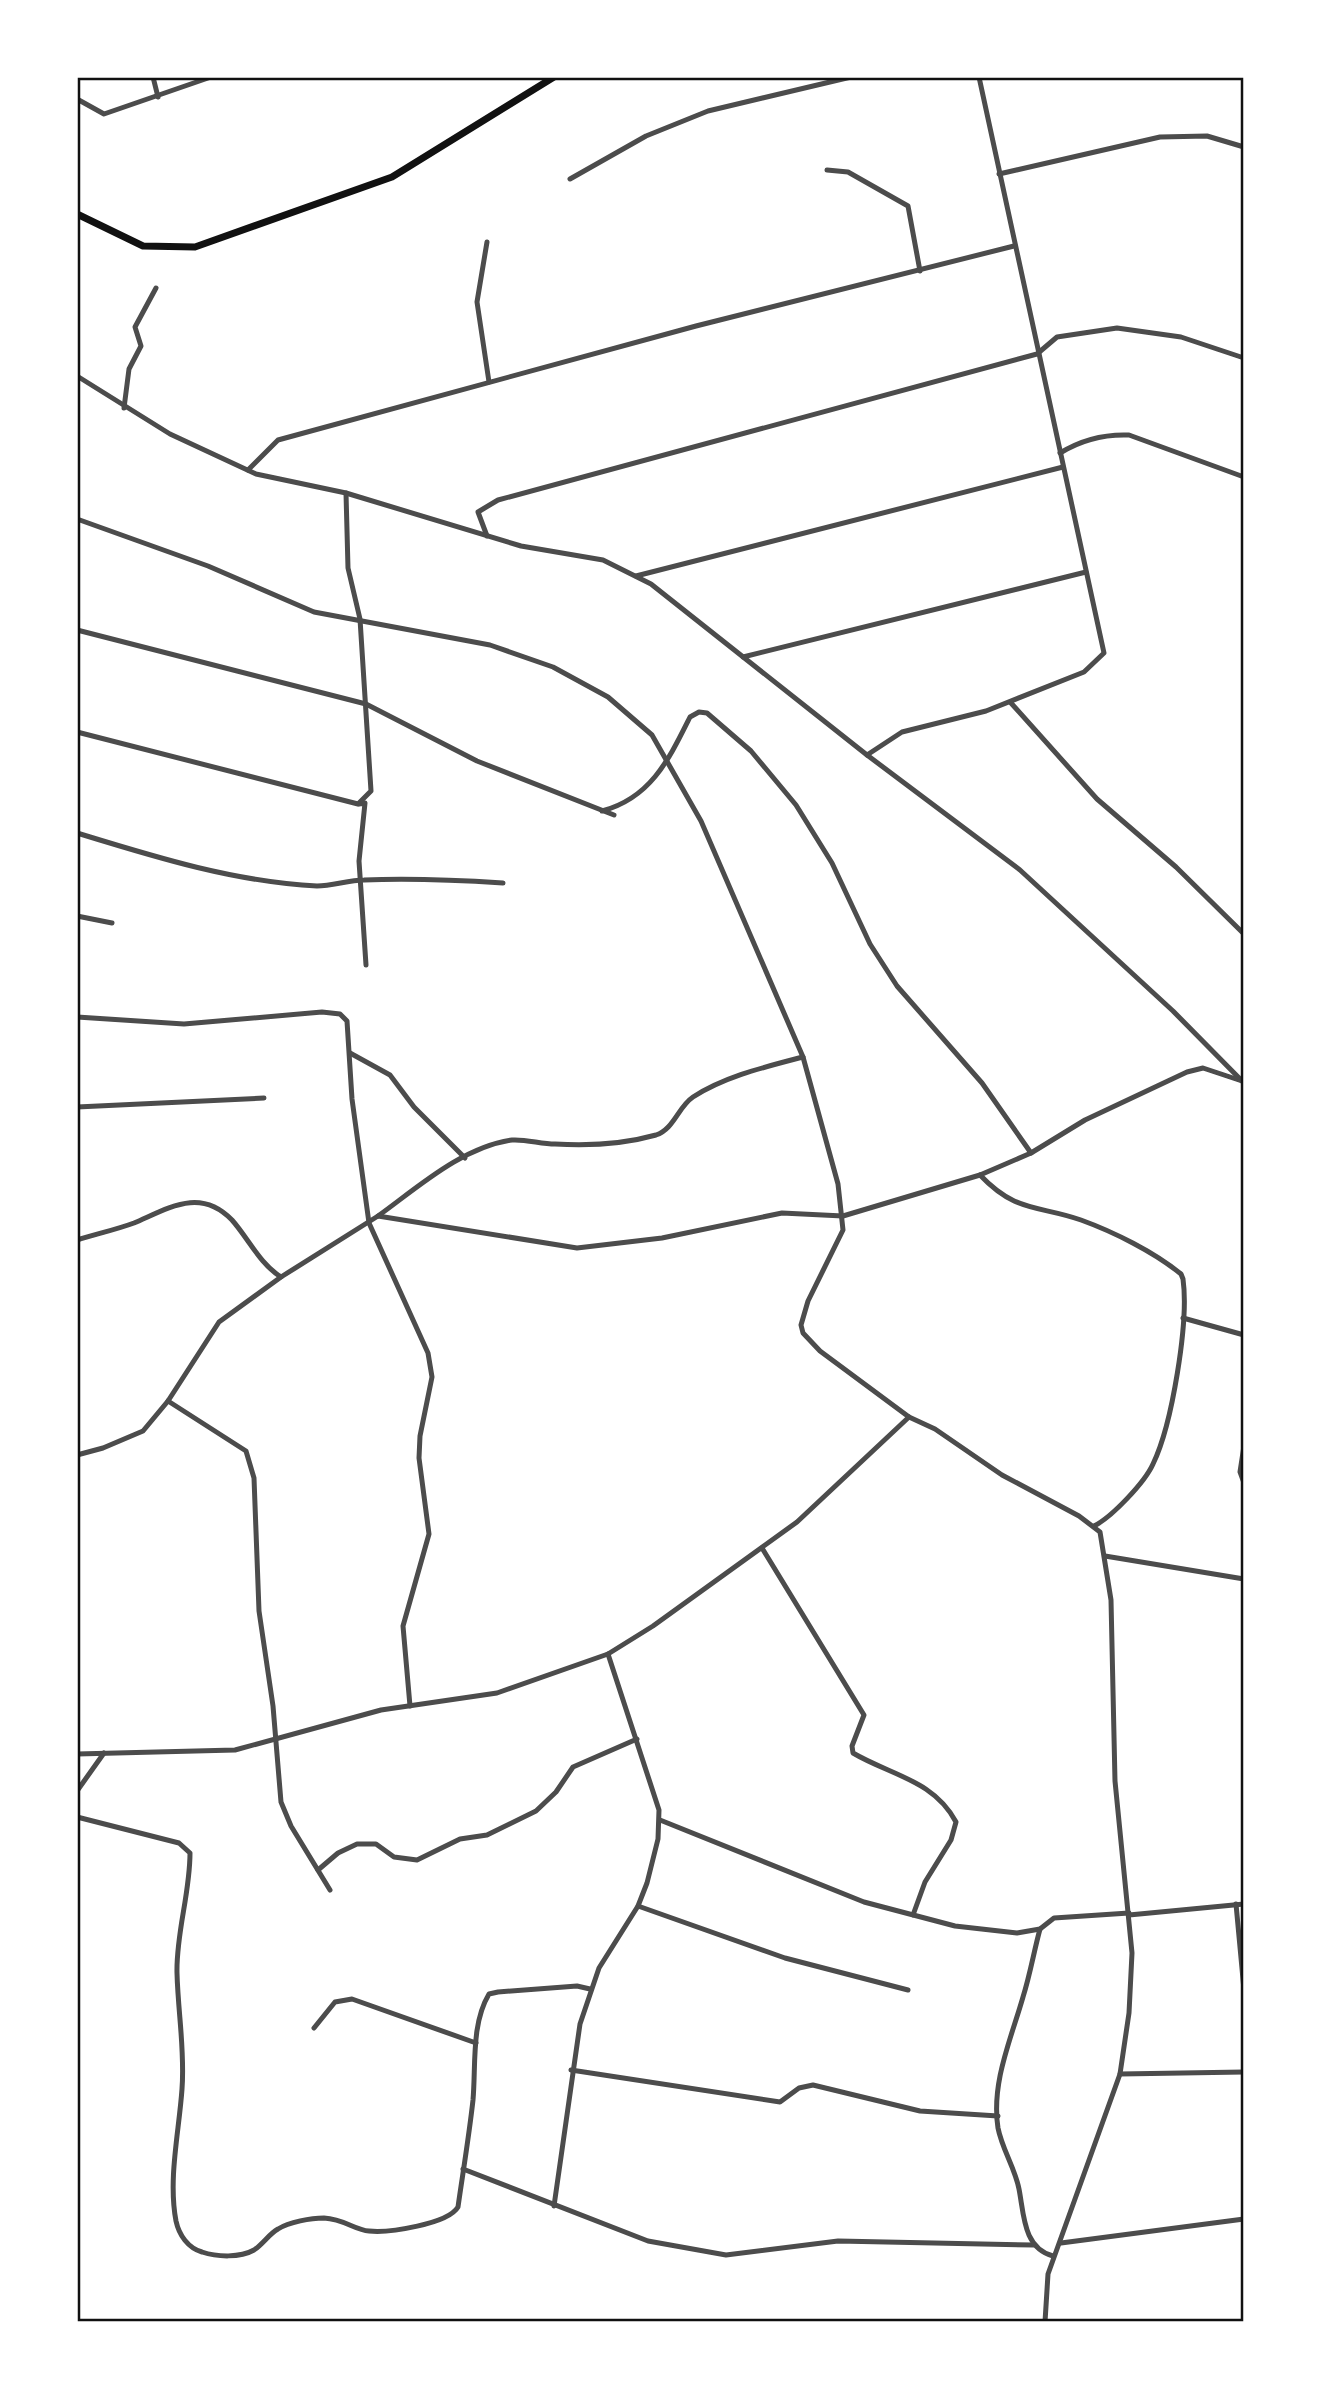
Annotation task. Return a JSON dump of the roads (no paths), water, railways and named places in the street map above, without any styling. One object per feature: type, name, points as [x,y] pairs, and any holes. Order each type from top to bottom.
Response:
[{"type":"main road","points":[[77,214],[144,246],[195,247],[391,177],[554,77]]},
{"type":"street","points":[[153,77],[158,97]]},
{"type":"street","points":[[77,99],[104,114],[211,77]]},
{"type":"street","points":[[570,178],[646,136],[708,111],[851,77]]},
{"type":"street","points":[[867,755],[902,732],[1011,703],[1084,672],[1104,653],[979,77]]},
{"type":"street","points":[[999,174],[1160,136],[1207,136],[1244,147]]},
{"type":"street","points":[[827,170],[848,172],[908,206],[920,271]]},
{"type":"street","points":[[487,242],[477,302],[489,382]]},
{"type":"street","points":[[248,470],[278,440],[489,382],[1014,246]]},
{"type":"street","points":[[124,408],[129,369],[141,346],[135,327],[137,319],[156,288]]},
{"type":"street","points":[[487,536],[478,512],[498,500],[1037,354],[1057,337],[1117,328],[1181,337],[1244,358]]},
{"type":"street","points":[[77,376],[124,408],[170,434],[248,470],[346,493],[521,547],[603,560],[651,584],[867,755],[1020,870],[1174,1010],[1243,1082]]},
{"type":"street","points":[[1059,453],[1073,443],[1112,435],[1129,435],[1244,477]]},
{"type":"street","points":[[636,576],[1063,467]]},
{"type":"street","points":[[346,493],[348,568],[360,619],[371,791],[358,804]]},
{"type":"street","points":[[77,519],[208,566],[314,612],[490,645],[553,667],[608,697],[652,735],[701,821],[803,1057],[843,1216],[841,1239],[808,1301],[801,1328],[820,1351],[909,1417],[935,1429],[1002,1475],[1094,1525],[1103,1541],[1111,1600],[1115,1780],[1132,1953],[1129,2013],[1120,2074],[1061,2243],[1053,2256],[1046,2289],[1045,2322]]},
{"type":"street","points":[[743,657],[1086,572]]},
{"type":"street","points":[[77,630],[366,704],[477,761],[614,815]]},
{"type":"street","points":[[1011,703],[1097,799],[1184,874],[1244,934]]},
{"type":"street","points":[[602,811],[626,805],[654,779],[690,717],[699,712],[707,713],[751,751],[796,805],[817,839],[870,944],[897,986],[982,1083],[1031,1153]]},
{"type":"street","points":[[77,732],[358,804],[365,803],[360,880],[366,965]]},
{"type":"street","points":[[77,833],[215,871],[273,882],[320,886],[360,880],[444,879],[503,883]]},
{"type":"street","points":[[77,916],[112,923]]},
{"type":"street","points":[[77,1017],[159,1024],[205,1023],[334,1012],[347,1021],[352,1099],[369,1223],[425,1345],[432,1371],[419,1445],[419,1474],[429,1527],[428,1543],[403,1626],[410,1706]]},
{"type":"street","points":[[350,1053],[390,1075],[414,1107],[465,1157]]},
{"type":"street","points":[[77,1455],[103,1448],[144,1431],[219,1322],[281,1277],[369,1223],[465,1157],[513,1140],[557,1144],[609,1143],[658,1134],[667,1128],[689,1100],[701,1092],[744,1073],[803,1057]]},
{"type":"street","points":[[378,1216],[577,1248],[662,1238],[782,1213],[843,1216],[980,1175],[1031,1153],[1085,1120],[1187,1072],[1203,1068],[1243,1082]]},
{"type":"street","points":[[1243,1082],[1244,1074]]},
{"type":"street","points":[[77,1107],[264,1098]]},
{"type":"street","points":[[980,1175],[995,1191],[1010,1201],[1038,1211],[1082,1220],[1165,1261],[1183,1279],[1183,1318],[1173,1396],[1152,1467],[1108,1517],[1094,1525]]},
{"type":"street","points":[[77,1240],[115,1230],[177,1204],[202,1201],[213,1205],[232,1220],[281,1277]]},
{"type":"street","points":[[1183,1318],[1244,1335]]},
{"type":"street","points":[[167,1401],[239,1446],[249,1456],[254,1478],[259,1611],[283,1807],[330,1890]]},
{"type":"street","points":[[77,1754],[235,1750],[276,1741],[370,1713],[497,1693],[608,1654],[664,1619],[762,1548],[838,1486],[909,1417]]},
{"type":"street","points":[[1244,1446],[1240,1472],[1244,1483]]},
{"type":"street","points":[[762,1548],[864,1715],[852,1746],[853,1753],[918,1782],[942,1802],[956,1822],[951,1840],[925,1882],[913,1915]]},
{"type":"street","points":[[1105,1556],[1244,1578]]},
{"type":"street","points":[[554,2206],[571,2070],[590,1989],[599,1968],[638,1906],[653,1861],[660,1820],[637,1739],[608,1654]]},
{"type":"street","points":[[318,1870],[338,1853],[357,1844],[376,1844],[394,1857],[417,1860],[460,1839],[487,1835],[536,1811],[556,1792],[573,1767],[637,1739]]},
{"type":"street","points":[[77,1791],[104,1753]]},
{"type":"street","points":[[77,1817],[179,1843],[190,1853],[187,1901],[177,1965],[185,2048],[174,2176],[176,2221],[191,2248],[230,2256],[252,2251],[279,2228],[313,2219],[346,2221],[368,2231],[394,2230],[454,2214],[458,2207],[473,2102],[476,2043],[484,2002],[489,1994],[577,1986],[590,1989]]},
{"type":"street","points":[[660,1820],[864,1902],[981,1931],[1017,1933],[1040,1929],[1054,1918],[1244,1904]]},
{"type":"street","points":[[1236,1904],[1244,1990]]},
{"type":"street","points":[[638,1906],[785,1958],[908,1990]]},
{"type":"street","points":[[1034,2245],[1027,2230],[1017,2182],[999,2129],[998,2116],[1007,2044],[1023,1997],[1040,1929]]},
{"type":"street","points":[[314,2028],[335,2002],[352,1999],[476,2043]]},
{"type":"street","points":[[571,2070],[780,2102],[799,2088],[813,2085],[920,2111],[998,2116]]},
{"type":"street","points":[[1120,2074],[1244,2072]]},
{"type":"street","points":[[463,2169],[648,2241],[726,2255],[838,2241],[1034,2245],[1053,2256]]},
{"type":"street","points":[[1061,2243],[1244,2219]]}]
